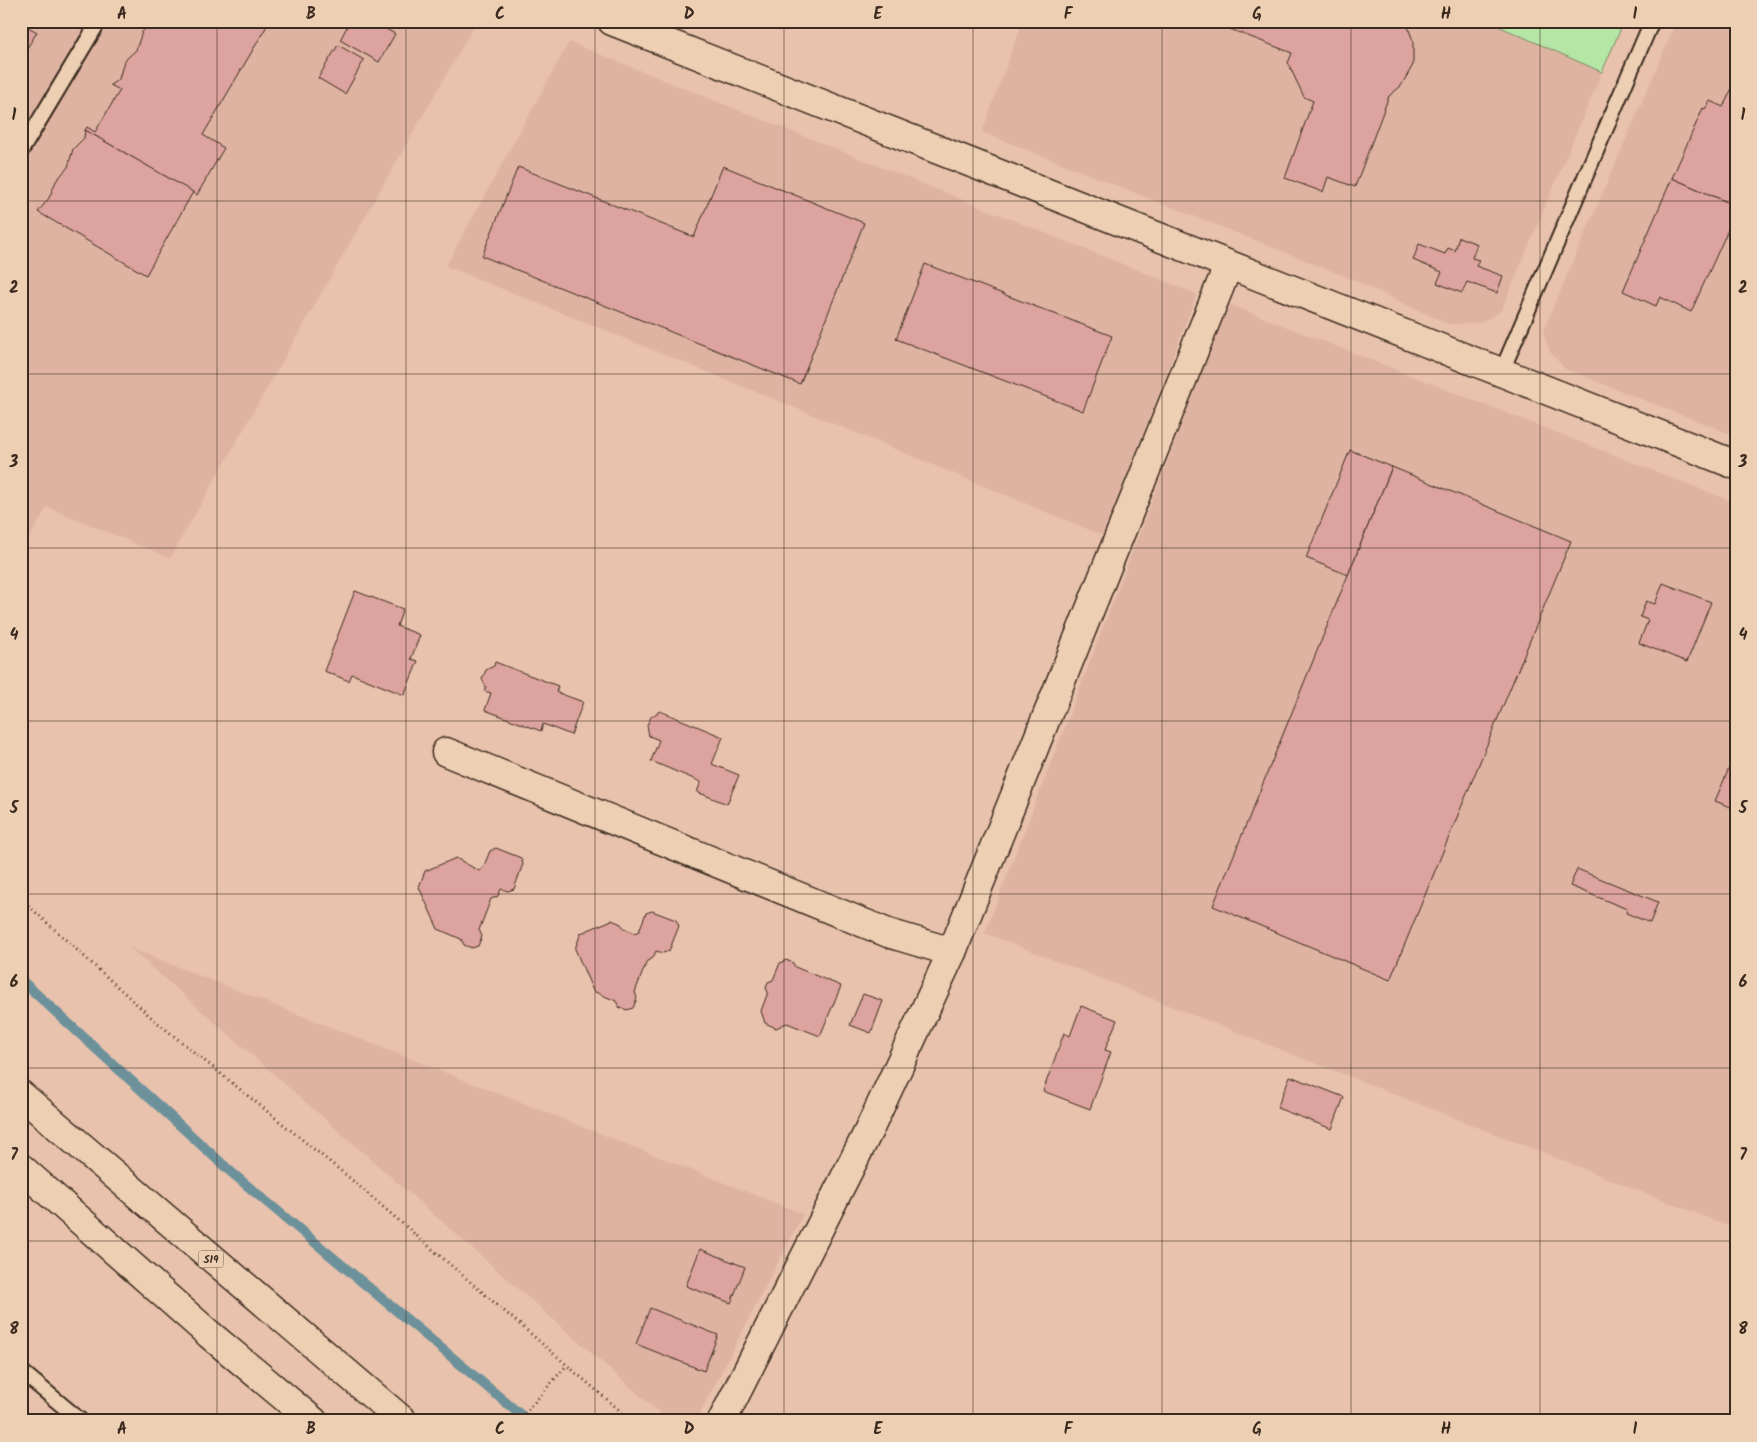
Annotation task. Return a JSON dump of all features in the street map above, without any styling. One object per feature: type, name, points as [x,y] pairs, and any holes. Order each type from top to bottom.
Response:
[{"type":"main road","points":[[612,21],[1228,266],[1736,465]]},
{"type":"main road","points":[[722,1421],[870,1128],[952,952],[1228,266]]},
{"type":"main road","points":[[446,752],[888,933],[952,952]]},
{"type":"main road","name":"S19","points":[[21,1095],[403,1421]]},
{"type":"main road","points":[[21,1168],[210,1334],[313,1421]]},
{"type":"lane","points":[[21,151],[99,21]]},
{"type":"lane","points":[[1501,373],[1652,21]]},
{"type":"lane","points":[[21,1371],[81,1421]]},
{"type":"path","points":[[21,899],[153,1019],[346,1175],[632,1421]]},
{"type":"path","points":[[518,1421],[567,1365]]},
{"type":"shaded area","points":[[21,21],[477,21],[170,558],[47,507],[21,553]]},
{"type":"shaded area","points":[[1023,21],[1487,21],[1602,72],[1501,311],[1481,323],[1448,324],[1352,279],[982,132]]},
{"type":"shaded area","points":[[1677,21],[1736,21],[1736,436],[1565,369],[1550,352],[1543,331]]},
{"type":"shaded area","points":[[569,42],[1197,294],[1104,536],[446,266]]},
{"type":"shaded area","points":[[1228,304],[1736,503],[1736,1229],[985,933]]},
{"type":"shaded area","points":[[130,948],[803,1214],[696,1421],[669,1421]]},
{"type":"green space","points":[[1487,21],[1624,21],[1602,72]]},
{"type":"building","points":[[153,21],[263,21],[268,24],[203,135],[224,148],[197,195],[85,130],[87,127],[95,132],[120,90],[110,85],[119,79],[124,61],[136,50],[142,32]]},
{"type":"building","points":[[350,21],[390,21],[386,29],[395,34],[379,62],[340,40]]},
{"type":"building","points":[[1209,21],[1406,21],[1413,41],[1413,65],[1401,86],[1389,96],[1355,187],[1328,177],[1323,192],[1285,178],[1313,101],[1304,97],[1288,63],[1292,53]]},
{"type":"building","points":[[21,23],[37,32],[21,58]]},
{"type":"building","points":[[338,45],[364,60],[345,94],[318,78]]},
{"type":"building","points":[[1736,80],[1736,206],[1672,178],[1703,108],[1705,109],[1710,101],[1723,107]]},
{"type":"building","points":[[85,130],[193,192],[146,275],[38,212],[49,198],[56,181],[68,167],[73,149],[84,138]]},
{"type":"building","points":[[723,166],[864,223],[800,384],[482,256],[518,167],[694,237]]},
{"type":"building","points":[[1672,178],[1736,206],[1736,212],[1691,312],[1660,297],[1656,306],[1623,291]]},
{"type":"building","points":[[1459,237],[1477,244],[1472,258],[1479,260],[1476,266],[1503,276],[1497,293],[1467,282],[1462,293],[1437,283],[1442,272],[1413,260],[1419,244],[1445,254],[1448,248],[1455,251]]},
{"type":"building","points":[[925,264],[1112,336],[1083,411],[896,339]]},
{"type":"building","points":[[1350,450],[1392,467],[1348,575],[1306,558]]},
{"type":"building","points":[[1392,467],[1571,541],[1390,980],[1213,906]]},
{"type":"building","points":[[1663,583],[1711,602],[1687,662],[1639,643],[1648,620],[1640,617],[1646,601],[1655,604]]},
{"type":"building","points":[[355,591],[403,609],[397,626],[420,635],[411,659],[418,661],[404,695],[352,674],[349,681],[324,671]]},
{"type":"building","points":[[495,662],[558,686],[556,692],[583,702],[571,735],[543,724],[541,731],[485,710],[491,693],[484,691],[486,687],[482,679],[486,670],[494,666]]},
{"type":"building","points":[[660,711],[723,737],[712,764],[739,775],[727,804],[697,792],[701,782],[651,761],[659,740],[649,736],[647,725],[651,717]]},
{"type":"building","points":[[1736,752],[1736,809],[1715,801]]},
{"type":"building","points":[[496,848],[521,858],[523,864],[514,889],[508,891],[501,889],[498,896],[491,899],[479,930],[482,936],[478,946],[472,948],[464,945],[461,939],[438,929],[419,887],[425,871],[456,858],[479,871],[483,868],[490,851]]},
{"type":"building","points":[[1577,869],[1658,902],[1650,923],[1626,913],[1627,909],[1570,886]]},
{"type":"building","points":[[652,911],[676,920],[679,926],[669,951],[663,953],[656,951],[653,958],[647,961],[635,992],[637,998],[633,1008],[627,1010],[619,1007],[616,1001],[593,991],[575,949],[581,933],[612,920],[634,933],[639,931],[646,913]]},
{"type":"building","points":[[786,960],[793,963],[795,967],[841,986],[820,1036],[787,1023],[776,1028],[765,1023],[761,1011],[768,992],[766,988],[768,982],[773,980],[780,963]]},
{"type":"building","points":[[863,994],[883,1001],[871,1033],[850,1025]]},
{"type":"building","points":[[1081,1006],[1117,1020],[1105,1050],[1111,1052],[1090,1109],[1043,1091],[1064,1033],[1070,1036]]},
{"type":"building","points":[[1290,1076],[1344,1097],[1332,1129],[1277,1108]]},
{"type":"building","points":[[700,1249],[745,1267],[731,1303],[686,1286]]},
{"type":"building","points":[[650,1308],[718,1335],[704,1371],[636,1344]]},
{"type":"waterway","points":[[21,980],[231,1172],[528,1421]]}]
